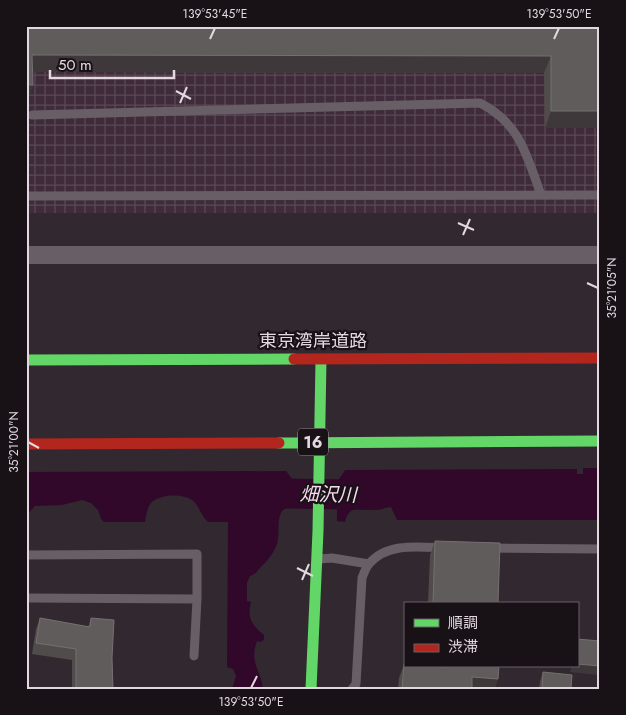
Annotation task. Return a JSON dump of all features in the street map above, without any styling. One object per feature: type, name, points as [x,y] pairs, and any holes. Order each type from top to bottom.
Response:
[{"type":"main road","name":"東京湾岸道路","points":[[26,360],[600,358]]},
{"type":"main road","points":[[311,689],[318,531],[318,442],[321,360]]},
{"type":"main road","name":"16","points":[[26,444],[600,441]]},
{"type":"street","points":[[26,256],[600,255]]},
{"type":"lane","points":[[32,115],[480,103],[492,109],[517,134],[542,195]]},
{"type":"lane","points":[[26,196],[600,195]]},
{"type":"lane","points":[[352,689],[356,684],[362,578],[368,564],[382,552],[400,547],[450,548]]},
{"type":"lane","points":[[480,548],[600,549]]},
{"type":"lane","points":[[26,555],[197,554],[194,656]]},
{"type":"lane","points":[[317,560],[332,558],[368,564]]},
{"type":"lane","points":[[26,598],[197,599]]},
{"type":"shaded area","points":[[26,26],[600,26],[600,213],[26,213]]},
{"type":"shaded area","points":[[583,468],[600,468],[600,520],[397,520],[391,507],[363,507],[352,511],[345,522],[337,521],[337,482],[345,470],[577,469],[577,474],[583,474]]},
{"type":"shaded area","points":[[287,471],[295,483],[296,505],[289,506],[281,513],[278,539],[274,550],[257,572],[250,576],[247,583],[247,601],[251,602],[250,617],[256,628],[264,635],[264,640],[257,641],[254,655],[263,689],[232,689],[236,676],[233,669],[227,667],[228,522],[208,522],[192,500],[182,496],[165,496],[155,500],[151,503],[145,522],[104,522],[98,510],[91,503],[82,500],[62,505],[35,506],[26,516],[26,472]]},
{"type":"pier","points":[[284,468],[288,469],[298,483],[298,505],[296,507],[295,483]]},
{"type":"pier","points":[[345,468],[337,482],[336,524],[334,521],[335,482]]},
{"type":"building","points":[[26,26],[600,26],[600,111],[551,111],[551,56],[32,55],[33,85],[26,85]]},
{"type":"building","points":[[435,541],[500,543],[498,602],[433,602]]},
{"type":"building","points":[[40,618],[90,627],[91,618],[114,620],[113,689],[76,689],[76,649],[36,643]]},
{"type":"building","points":[[578,639],[600,641],[600,666],[578,664]]},
{"type":"building","points":[[404,664],[404,668],[499,668],[498,679],[472,677],[472,689],[402,689]]},
{"type":"building","points":[[543,672],[572,675],[571,689],[542,689]]},
{"type":"waterway","name":"畑沢川","points":[[255,493],[377,495]]},
{"type":"traffic: fast","points":[[26,360],[294,359]]},
{"type":"traffic: fast","points":[[311,689],[318,531],[321,360]]},
{"type":"traffic: fast","points":[[279,443],[600,441]]},
{"type":"traffic: jam","points":[[294,359],[600,358]]},
{"type":"traffic: jam","points":[[26,444],[279,443]]}]
